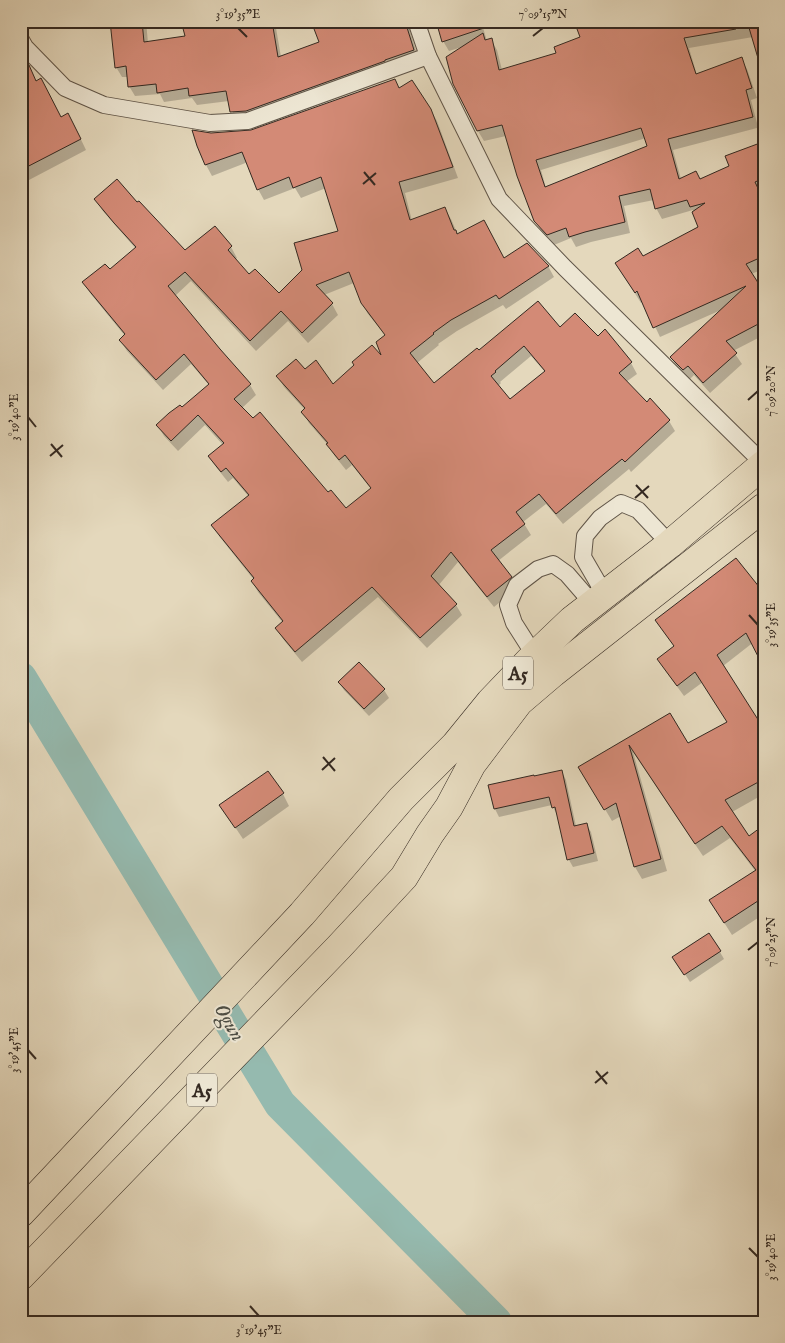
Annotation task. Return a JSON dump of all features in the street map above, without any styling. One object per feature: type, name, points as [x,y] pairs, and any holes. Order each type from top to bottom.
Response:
[{"type":"highway","name":"A5","points":[[26,1207],[302,914],[401,799],[455,745],[490,702],[535,656],[572,620],[670,544],[764,464]]},
{"type":"highway","name":"A5","points":[[21,1276],[339,948],[404,877],[448,807],[472,764],[519,702],[553,672],[764,507]]},
{"type":"street","points":[[416,21],[428,56],[499,199],[572,275],[764,464]]},
{"type":"street","points":[[21,40],[25,47],[65,88],[104,105],[210,123],[248,121],[428,56]]},
{"type":"street","points":[[599,599],[583,557],[585,536],[600,518],[621,503],[638,510],[670,544]]},
{"type":"street","points":[[535,656],[514,623],[508,605],[517,585],[538,569],[553,564],[599,599]]},
{"type":"building","points":[[110,21],[142,21],[144,42],[185,36],[181,21],[272,21],[278,57],[319,42],[311,21],[405,21],[414,50],[246,111],[230,112],[226,91],[189,96],[188,88],[157,93],[156,84],[128,87],[126,66],[115,68]]},
{"type":"building","points":[[436,21],[496,21],[496,24],[442,42]]},
{"type":"building","points":[[574,21],[735,21],[736,29],[684,38],[696,74],[742,57],[752,88],[746,90],[753,117],[668,139],[679,179],[696,171],[700,179],[729,166],[725,156],[760,143],[764,153],[764,178],[755,182],[764,201],[764,256],[746,264],[764,296],[764,321],[726,341],[737,353],[703,383],[688,366],[683,370],[670,357],[746,286],[653,328],[637,291],[635,293],[615,263],[638,248],[643,256],[698,227],[692,212],[705,203],[690,207],[687,200],[655,209],[650,189],[619,196],[625,222],[569,237],[566,228],[547,235],[534,221],[517,176],[502,125],[477,131],[453,84],[446,57],[483,33],[485,40],[492,38],[499,70],[556,53],[554,47],[580,37]],"holes":[[[641,128],[647,146],[545,187],[536,160]]]},
{"type":"building","points":[[747,21],[764,21],[764,65],[760,65]]},
{"type":"building","points":[[21,57],[29,65],[36,81],[41,78],[61,117],[68,113],[81,139],[21,170]]},
{"type":"building","points":[[395,79],[399,88],[412,80],[431,109],[453,167],[399,182],[410,220],[445,207],[457,234],[484,220],[504,258],[527,243],[549,266],[499,299],[496,295],[451,320],[410,353],[434,383],[477,348],[479,350],[538,301],[560,327],[575,313],[598,336],[605,329],[632,362],[619,373],[647,402],[650,398],[670,420],[625,462],[622,459],[556,514],[539,494],[516,512],[525,524],[491,550],[512,577],[487,597],[451,552],[431,576],[457,604],[420,638],[372,587],[295,652],[275,628],[283,621],[251,581],[254,578],[211,525],[249,495],[226,468],[221,472],[208,456],[224,443],[198,415],[171,441],[156,425],[180,405],[182,407],[209,384],[184,354],[156,380],[119,340],[125,334],[82,282],[105,264],[110,269],[136,247],[94,199],[117,179],[185,250],[215,226],[232,246],[228,250],[249,274],[255,269],[279,293],[302,270],[294,243],[338,231],[321,177],[293,188],[289,177],[257,190],[242,152],[205,165],[192,130],[211,133],[251,130]],"holes":[[[185,272],[250,341],[281,311],[302,333],[333,303],[316,285],[349,272],[361,303],[385,335],[376,342],[381,355],[372,345],[352,362],[354,365],[333,384],[316,360],[305,369],[296,359],[276,376],[305,408],[301,412],[328,443],[326,444],[339,460],[345,455],[371,488],[346,508],[331,490],[328,492],[260,412],[253,418],[234,399],[251,384],[168,286]],[[524,346],[545,371],[510,399],[491,376]]]},
{"type":"building","points":[[736,558],[764,593],[764,668],[746,633],[717,655],[764,729],[764,779],[725,800],[749,836],[764,825],[764,897],[724,923],[709,900],[756,870],[722,826],[695,844],[629,745],[661,859],[634,867],[616,803],[604,810],[578,767],[670,713],[688,743],[727,722],[695,672],[677,686],[657,659],[674,646],[655,620]]},
{"type":"building","points":[[359,662],[385,689],[364,709],[338,682]]},
{"type":"building","points":[[562,770],[574,826],[587,823],[594,853],[567,860],[555,807],[552,808],[549,797],[494,809],[488,785]]},
{"type":"building","points":[[268,771],[284,793],[235,828],[219,805]]},
{"type":"building","points":[[709,933],[721,951],[684,975],[672,957]]},
{"type":"waterway","name":"Ogun","points":[[21,678],[280,1104],[496,1322]]}]
